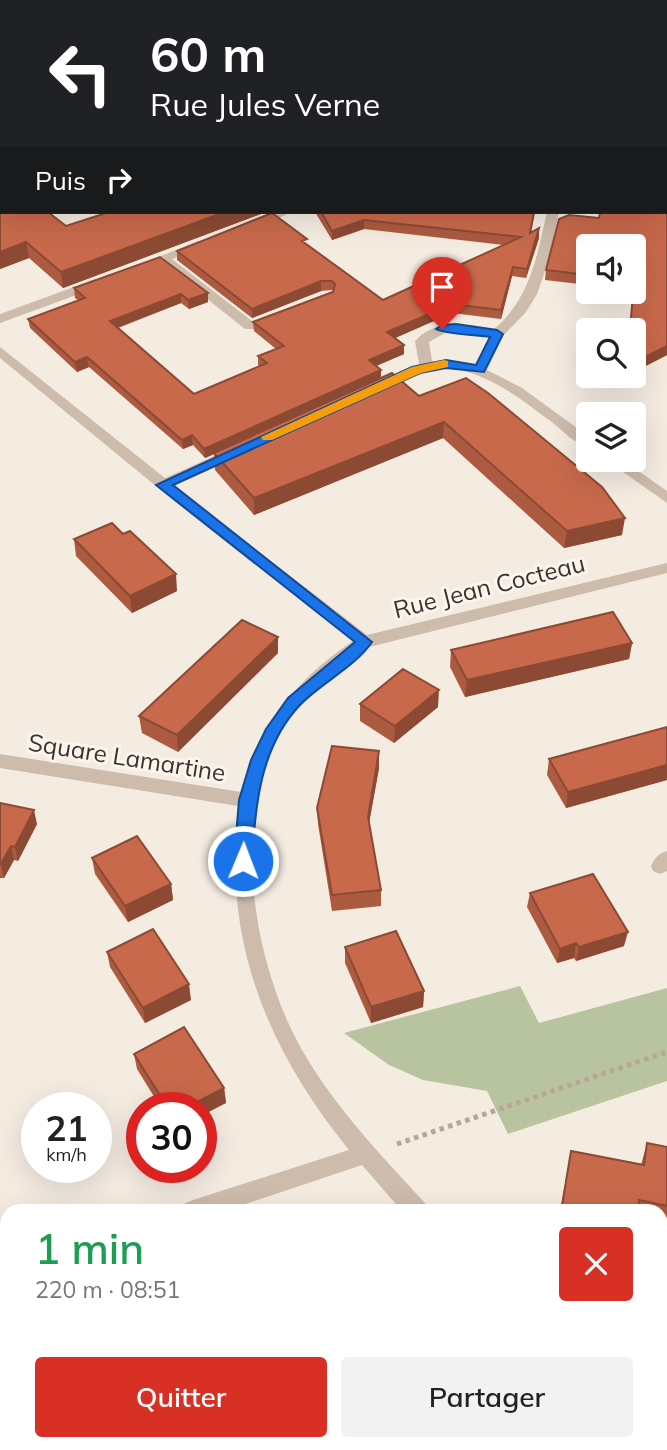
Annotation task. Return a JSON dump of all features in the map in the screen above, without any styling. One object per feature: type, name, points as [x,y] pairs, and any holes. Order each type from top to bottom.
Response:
[{"type":"street","points":[[237,230],[281,214]]},
{"type":"street","points":[[480,370],[497,334],[516,317],[534,290],[553,214]]},
{"type":"street","points":[[0,319],[212,240]]},
{"type":"street","points":[[163,258],[250,326],[289,311]]},
{"type":"street","points":[[426,366],[422,345],[429,334],[448,327],[497,334]]},
{"type":"street","points":[[0,351],[163,485],[365,642]]},
{"type":"street","points":[[366,393],[426,366],[446,364],[480,370],[576,435]]},
{"type":"street","points":[[163,485],[252,444]]},
{"type":"street","points":[[630,472],[667,498]]},
{"type":"street","name":"Rue Jean Cocteau","points":[[410,1204],[327,1105],[299,1064],[286,1041],[263,980],[253,948],[245,900],[243,841],[247,800],[263,752],[283,715],[309,687],[365,642],[667,568]]},
{"type":"street","name":"Square Lamartine","points":[[0,761],[247,800]]},
{"type":"street","points":[[215,1204],[366,1154]]},
{"type":"path","points":[[366,1154],[667,1052]]},
{"type":"green space","points":[[520,986],[539,1023],[667,988],[667,1081],[508,1134],[487,1091],[423,1080],[389,1065],[344,1033]]},
{"type":"building","points":[[0,214],[51,214],[66,226],[103,214],[220,214],[61,272],[26,242],[0,252]]},
{"type":"building","points":[[273,214],[307,239],[302,241],[383,300],[521,237],[364,220],[332,231],[322,214],[534,214],[530,233],[539,228],[527,269],[513,267],[501,310],[452,304],[387,332],[404,345],[369,360],[381,370],[204,449],[192,435],[182,440],[87,357],[75,362],[28,319],[85,298],[74,288],[160,257],[208,293],[188,300],[181,294],[110,321],[194,394],[267,363],[258,356],[284,346],[253,322],[333,292],[335,284],[332,281],[321,281],[252,309],[177,251]]},
{"type":"building","points":[[600,214],[667,214],[667,346],[646,357],[646,318],[631,318],[632,304],[646,304],[646,234],[576,234],[576,274],[546,270],[559,219],[569,215],[599,218]]},
{"type":"building","points":[[392,373],[419,396],[466,378],[576,466],[576,472],[584,472],[602,487],[625,518],[567,531],[444,422],[254,498],[214,453]]},
{"type":"building","points":[[112,523],[123,534],[130,531],[176,574],[130,596],[74,539]]},
{"type":"building","points":[[613,612],[632,643],[467,680],[451,650]]},
{"type":"building","points":[[242,620],[278,637],[177,735],[139,716]]},
{"type":"building","points":[[403,669],[439,690],[395,726],[360,704]]},
{"type":"building","points":[[667,727],[667,765],[568,792],[549,759]]},
{"type":"building","points":[[332,746],[379,751],[368,817],[381,890],[332,895],[317,808]]},
{"type":"building","points":[[0,803],[34,810],[15,847],[11,846],[1,864],[0,864]]},
{"type":"building","points":[[137,836],[171,884],[125,906],[92,858]]},
{"type":"building","points":[[593,874],[628,932],[579,947],[576,943],[560,949],[530,893]]},
{"type":"building","points":[[153,929],[189,984],[143,1008],[107,952]]},
{"type":"building","points":[[396,931],[424,991],[371,1007],[345,947]]},
{"type":"building","points":[[184,1027],[224,1088],[216,1092],[158,1092],[134,1054]]},
{"type":"building","points":[[647,1143],[667,1147],[667,1204],[639,1200],[639,1204],[562,1204],[571,1151],[644,1165]]},
{"type":"slow traffic","points":[[268,437],[426,366],[444,364]]},
{"type":"route","points":[[243,861],[247,800],[259,760],[274,729],[294,702],[328,670],[365,642],[163,485],[426,366],[446,364],[480,370],[497,334],[448,327],[442,329]]}]
